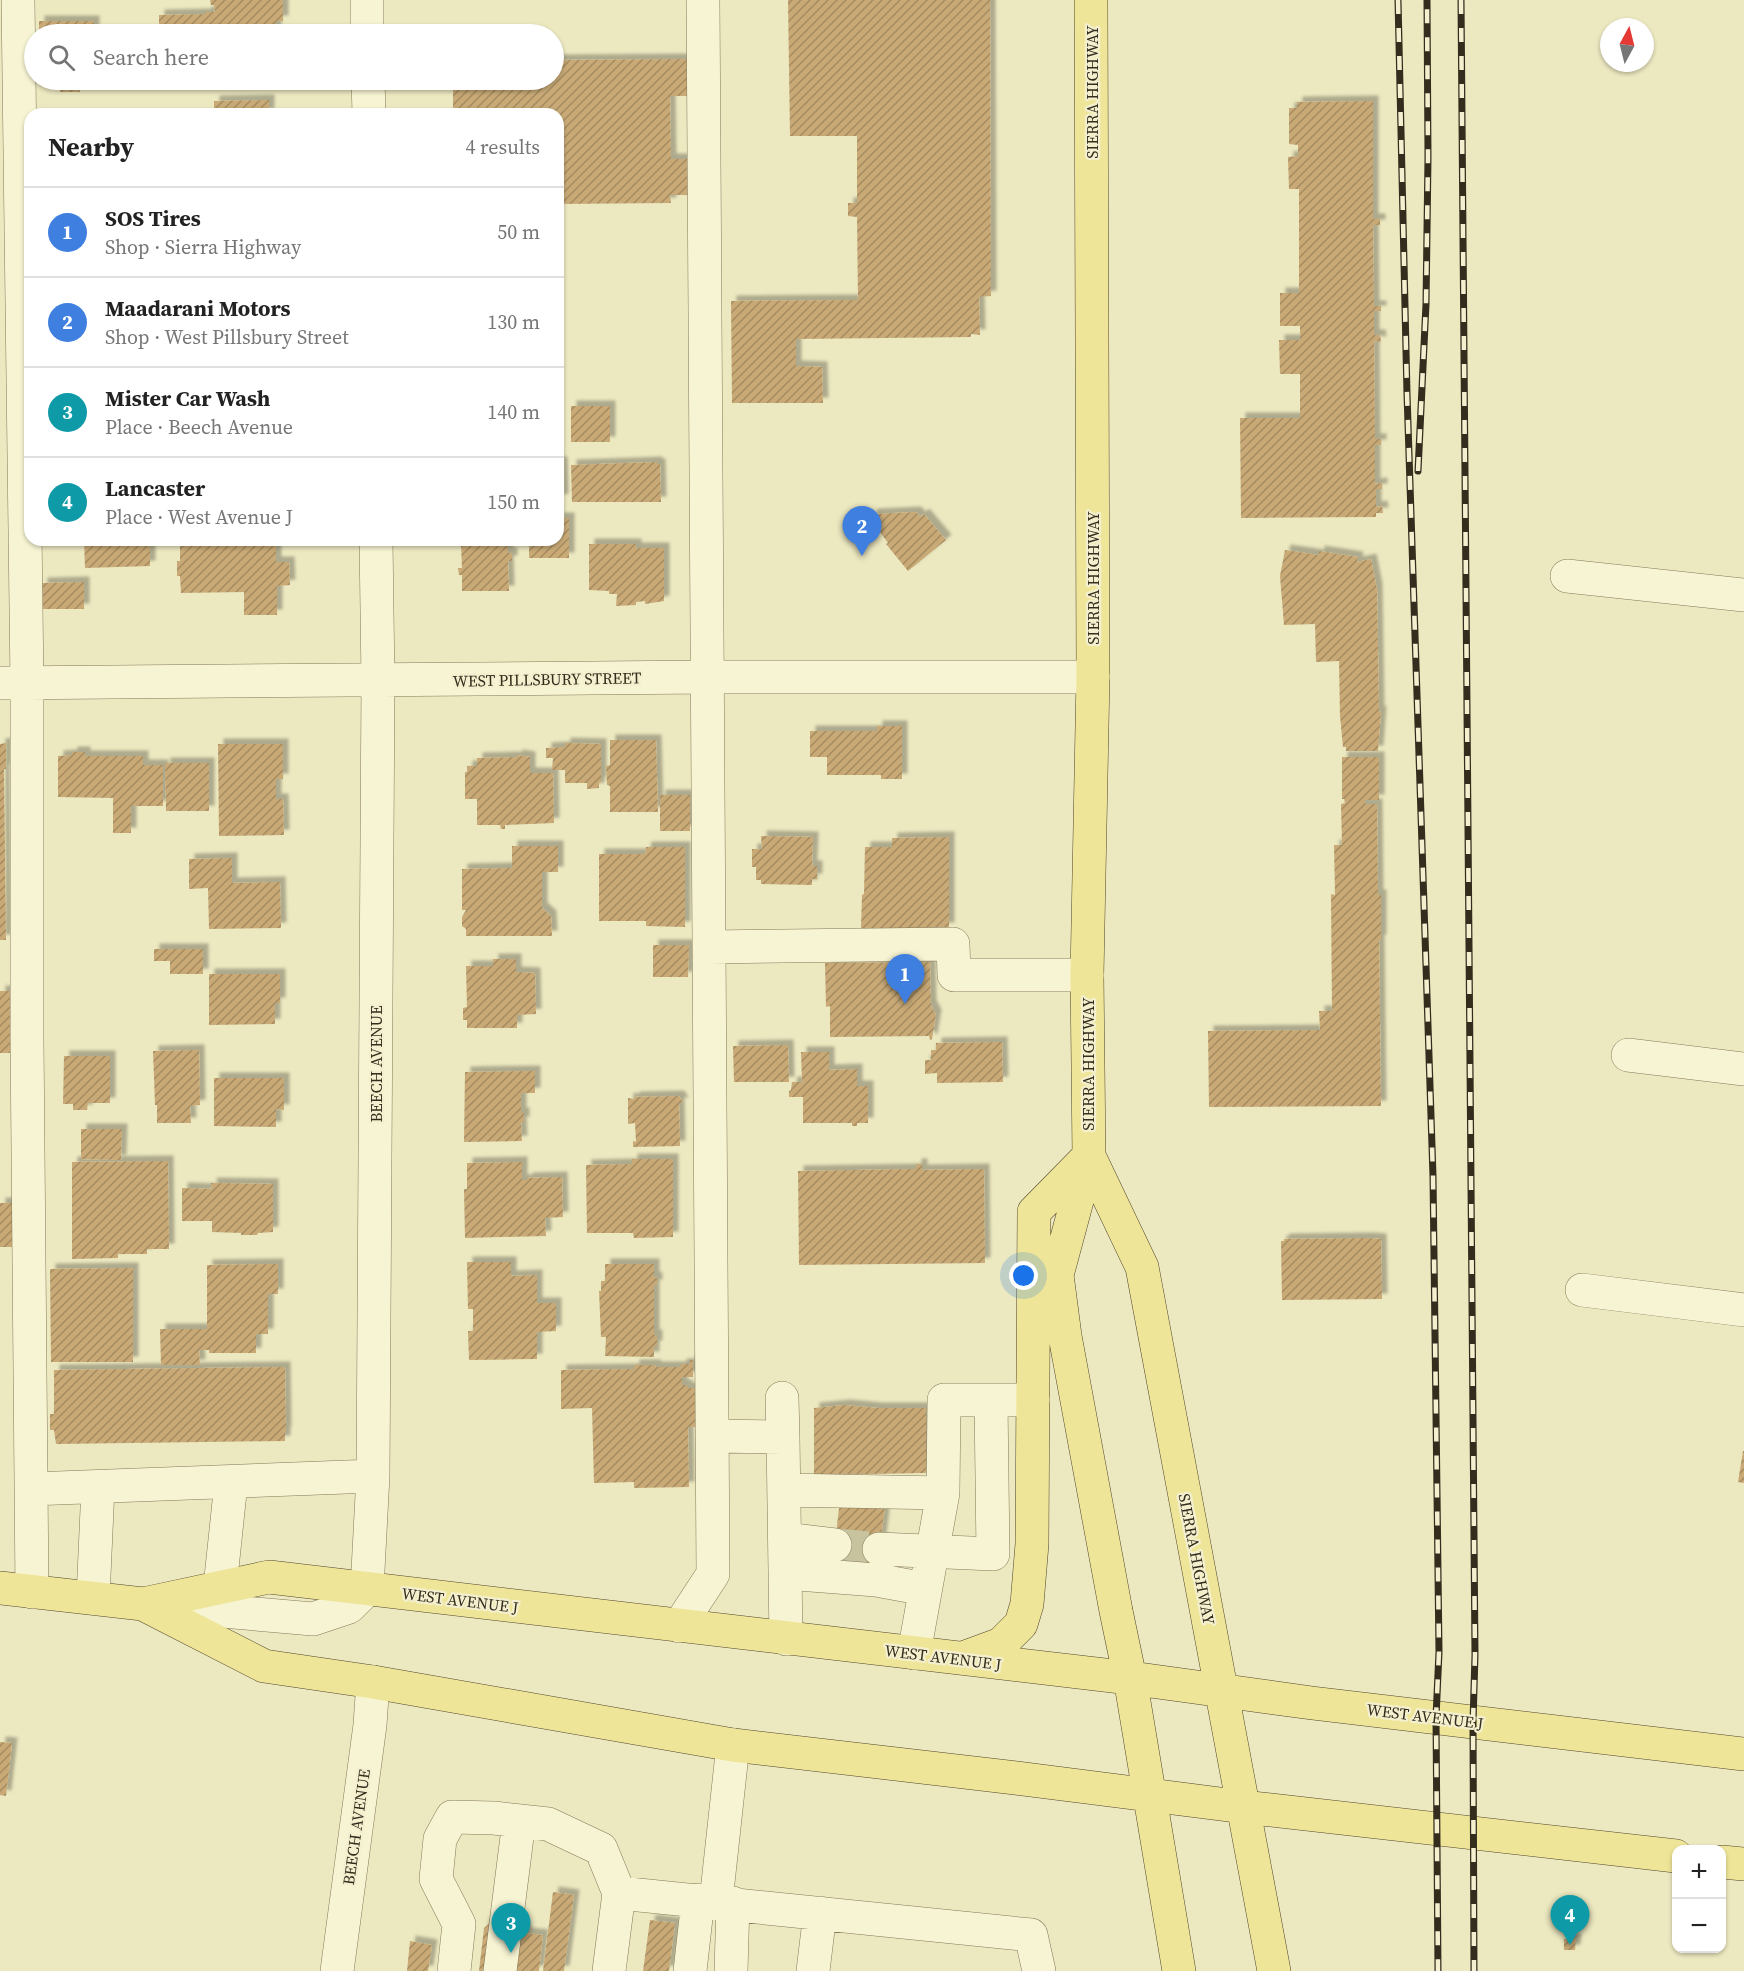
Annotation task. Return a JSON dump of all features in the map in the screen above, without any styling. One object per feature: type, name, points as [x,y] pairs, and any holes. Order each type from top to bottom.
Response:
[{"type":"main road","name":"SIERRA HIGHWAY","points":[[1091,0],[1093,677],[1087,975],[1089,1156],[1057,1275],[1065,1336],[1130,1678],[1179,1971]]},
{"type":"main road","name":"SIERRA HIGHWAY","points":[[1089,1156],[1142,1267],[1274,1971]]},
{"type":"main road","points":[[963,1659],[1001,1644],[1021,1624],[1027,1604],[1032,1544],[1034,1212],[1089,1156]]},
{"type":"main road","name":"WEST AVENUE J","points":[[0,1588],[143,1604],[269,1578],[1130,1678],[1744,1754]]},
{"type":"main road","name":"WEST AVENUE J","points":[[143,1604],[264,1666],[373,1682],[733,1745],[1244,1807],[1672,1855]]},
{"type":"main road","points":[[1726,1862],[1744,1864]]},
{"type":"street","points":[[18,0],[11,350],[14,683],[27,1052],[32,1592]]},
{"type":"street","points":[[367,0],[368,24]]},
{"type":"street","points":[[679,1626],[713,1574],[704,0]]},
{"type":"street","points":[[368,90],[369,108]]},
{"type":"street","name":"BEECH AVENUE","points":[[367,1589],[373,1476],[378,681],[376,546]]},
{"type":"street","points":[[1567,576],[1744,595]]},
{"type":"street","name":"WEST PILLSBURY STREET","points":[[14,683],[708,677],[1093,677]]},
{"type":"street","points":[[710,947],[953,944],[954,975],[1087,975]]},
{"type":"street","points":[[1628,1055],[1744,1069]]},
{"type":"street","points":[[1582,1290],[1744,1310]]},
{"type":"street","points":[[782,1398],[786,1639]]},
{"type":"street","points":[[914,1653],[943,1493],[944,1400],[1032,1400]]},
{"type":"street","points":[[879,1549],[993,1554],[991,1401]]},
{"type":"street","points":[[712,1436],[783,1437]]},
{"type":"street","points":[[31,1490],[373,1476]]},
{"type":"street","points":[[220,1587],[231,1483]]},
{"type":"street","points":[[93,1598],[98,1487]]},
{"type":"street","points":[[784,1490],[943,1493]]},
{"type":"street","points":[[785,1539],[835,1545]]},
{"type":"street","points":[[785,1573],[876,1580],[925,1589]]},
{"type":"street","points":[[143,1604],[313,1619],[349,1607],[367,1589]]},
{"type":"street","name":"BEECH AVENUE","points":[[337,1971],[370,1725],[373,1682]]},
{"type":"street","points":[[690,1971],[716,1901],[733,1745]]},
{"type":"street","points":[[454,1971],[459,1924],[436,1879],[440,1839],[452,1817],[494,1818],[548,1824],[601,1849],[619,1893],[609,1971]]},
{"type":"street","points":[[500,1971],[519,1821]]},
{"type":"street","points":[[619,1893],[716,1901],[1031,1935],[1039,1971]]},
{"type":"street","points":[[716,1901],[731,1971]]},
{"type":"street","points":[[813,1971],[820,1912]]},
{"type":"building","points":[[210,0],[283,0],[283,21],[276,21],[276,24],[159,24],[159,15],[215,12],[214,5],[211,5]]},
{"type":"building","points":[[788,0],[990,0],[991,296],[979,297],[980,335],[971,334],[971,337],[796,339],[796,366],[822,367],[823,403],[732,403],[731,301],[858,300],[857,217],[848,216],[848,203],[857,203],[857,136],[790,136]]},
{"type":"building","points":[[39,21],[94,21],[94,24],[39,24]]},
{"type":"building","points":[[689,59],[690,96],[670,96],[671,159],[690,159],[690,195],[670,195],[671,203],[564,204],[564,108],[453,108],[453,90],[564,90],[564,60]]},
{"type":"building","points":[[60,90],[80,90],[80,92],[60,92]]},
{"type":"building","points":[[269,100],[269,108],[214,108],[214,101]]},
{"type":"building","points":[[1373,101],[1373,219],[1380,219],[1380,225],[1373,225],[1374,306],[1381,306],[1381,311],[1374,311],[1374,335],[1380,335],[1381,342],[1374,341],[1375,439],[1381,439],[1381,445],[1375,445],[1375,484],[1382,483],[1382,489],[1376,489],[1376,507],[1382,506],[1383,513],[1376,513],[1376,517],[1241,518],[1240,418],[1300,418],[1300,374],[1280,374],[1279,340],[1300,340],[1300,326],[1280,326],[1280,293],[1299,293],[1299,189],[1289,189],[1288,157],[1298,156],[1298,145],[1289,144],[1289,108],[1297,108],[1297,102]]},
{"type":"building","points":[[571,406],[610,406],[610,442],[571,442]]},
{"type":"building","points":[[657,462],[660,464],[661,502],[572,502],[571,465]]},
{"type":"building","points":[[916,512],[920,517],[924,514],[946,540],[908,571],[886,544],[888,543],[871,520],[872,514]]},
{"type":"building","points":[[564,518],[569,518],[569,558],[529,558],[529,546],[564,546]]},
{"type":"building","points":[[589,544],[636,544],[636,548],[664,548],[664,601],[645,604],[645,601],[636,602],[636,605],[616,606],[617,594],[609,594],[609,591],[589,590]]},
{"type":"building","points":[[84,546],[150,546],[150,566],[85,568]]},
{"type":"building","points":[[180,546],[276,546],[276,562],[289,562],[290,585],[277,586],[277,615],[244,615],[244,592],[181,593],[180,576],[177,576],[177,561],[180,561]]},
{"type":"building","points":[[461,546],[508,546],[508,553],[512,553],[512,561],[508,561],[509,591],[462,591],[462,575],[459,575],[458,568],[462,568]]},
{"type":"building","points":[[1285,550],[1319,555],[1319,551],[1358,557],[1357,562],[1371,559],[1377,589],[1379,712],[1381,711],[1378,751],[1346,751],[1346,747],[1343,747],[1339,661],[1316,662],[1315,624],[1284,625],[1280,576]]},
{"type":"building","points":[[84,582],[84,609],[43,609],[42,583]]},
{"type":"building","points":[[877,726],[902,726],[902,779],[881,779],[881,775],[827,775],[827,757],[810,757],[810,731],[877,731]]},
{"type":"building","points":[[610,740],[656,740],[658,812],[610,812],[610,786],[607,785],[606,766],[610,765]]},
{"type":"building","points":[[6,743],[6,769],[4,769],[6,940],[0,940],[0,744]]},
{"type":"building","points":[[565,743],[601,744],[599,788],[587,789],[587,783],[565,783],[565,770],[552,770],[553,758],[546,758],[546,748],[565,747]]},
{"type":"building","points":[[218,744],[283,744],[283,779],[276,779],[276,799],[283,799],[284,835],[219,836]]},
{"type":"building","points":[[72,752],[85,752],[85,756],[143,756],[143,765],[163,765],[163,806],[131,806],[131,833],[113,833],[113,798],[58,797],[58,756],[72,755]]},
{"type":"building","points":[[517,755],[530,757],[530,773],[553,773],[554,823],[505,825],[505,829],[501,829],[500,825],[477,825],[477,799],[465,799],[467,766],[477,766],[477,758],[517,757]]},
{"type":"building","points":[[1342,757],[1379,757],[1379,800],[1365,800],[1365,804],[1377,804],[1378,895],[1381,895],[1381,940],[1379,940],[1381,1106],[1209,1107],[1208,1031],[1320,1030],[1319,1011],[1332,1011],[1331,894],[1335,895],[1334,845],[1342,845],[1341,804],[1345,803],[1342,799]]},
{"type":"building","points":[[165,763],[209,763],[209,811],[166,811]]},
{"type":"building","points":[[660,795],[690,795],[690,831],[660,831]]},
{"type":"building","points":[[761,836],[813,837],[812,866],[817,866],[817,879],[812,879],[812,885],[761,884],[761,880],[756,880],[756,867],[752,867],[752,849],[762,849]]},
{"type":"building","points":[[949,837],[949,928],[861,928],[865,847],[892,847],[892,838]]},
{"type":"building","points":[[512,846],[558,846],[558,872],[542,872],[542,908],[551,916],[552,936],[466,936],[466,929],[462,926],[462,917],[466,910],[462,910],[462,869],[512,868]]},
{"type":"building","points":[[646,847],[685,847],[685,927],[646,926],[646,921],[599,921],[599,854],[645,854]]},
{"type":"building","points":[[232,858],[232,883],[280,882],[281,928],[209,929],[208,888],[189,889],[189,859]]},
{"type":"building","points":[[653,945],[689,945],[688,977],[653,977]]},
{"type":"building","points":[[154,949],[203,949],[203,974],[170,974],[170,961],[154,961]]},
{"type":"building","points":[[493,959],[516,959],[516,972],[535,973],[536,1014],[517,1015],[517,1028],[467,1028],[467,1020],[463,1020],[463,1008],[467,1007],[466,966],[493,966]]},
{"type":"building","points":[[930,962],[931,1005],[936,1015],[932,1039],[930,1040],[929,1036],[830,1037],[830,1006],[826,1007],[825,963]]},
{"type":"building","points":[[209,974],[280,974],[280,1003],[275,1003],[275,1024],[209,1025]]},
{"type":"building","points":[[0,991],[10,991],[10,1053],[0,1053]]},
{"type":"building","points":[[1002,1042],[1003,1082],[937,1083],[937,1073],[925,1074],[925,1060],[931,1060],[931,1050],[936,1050],[936,1043]]},
{"type":"building","points":[[788,1045],[789,1082],[734,1082],[733,1046]]},
{"type":"building","points":[[199,1050],[200,1105],[190,1106],[191,1123],[157,1123],[153,1051]]},
{"type":"building","points":[[801,1052],[829,1052],[829,1070],[857,1069],[857,1086],[868,1086],[868,1123],[857,1123],[857,1126],[852,1126],[852,1123],[803,1123],[803,1097],[789,1097],[792,1082],[802,1082]]},
{"type":"building","points":[[64,1056],[110,1056],[110,1103],[88,1103],[87,1110],[73,1110],[73,1104],[63,1104]]},
{"type":"building","points":[[535,1071],[535,1093],[521,1093],[521,1113],[524,1113],[524,1122],[521,1122],[522,1141],[464,1142],[465,1072]]},
{"type":"building","points":[[214,1078],[284,1078],[284,1110],[276,1109],[276,1127],[214,1126]]},
{"type":"building","points":[[679,1096],[683,1103],[679,1103],[680,1146],[633,1147],[633,1141],[636,1142],[635,1123],[628,1124],[628,1098]]},
{"type":"building","points":[[81,1129],[122,1129],[121,1160],[81,1159]]},
{"type":"building","points":[[632,1159],[673,1159],[673,1237],[634,1238],[633,1233],[587,1233],[586,1165],[632,1164]]},
{"type":"building","points":[[168,1161],[169,1249],[147,1249],[147,1254],[118,1254],[118,1258],[72,1259],[72,1162]]},
{"type":"building","points":[[522,1162],[522,1180],[562,1177],[563,1217],[545,1218],[546,1236],[465,1238],[464,1189],[467,1189],[467,1163]]},
{"type":"building","points":[[916,1164],[922,1164],[922,1170],[984,1169],[985,1263],[799,1265],[798,1171],[916,1169]]},
{"type":"building","points":[[211,1183],[273,1184],[273,1232],[241,1235],[241,1233],[212,1232],[212,1221],[182,1221],[182,1188],[212,1189]]},
{"type":"building","points":[[0,1203],[13,1203],[13,1247],[0,1247]]},
{"type":"building","points":[[1284,1239],[1381,1239],[1382,1299],[1282,1300],[1281,1241]]},
{"type":"building","points":[[467,1262],[511,1262],[511,1276],[537,1275],[537,1303],[556,1303],[556,1331],[537,1332],[537,1359],[469,1360],[468,1331],[473,1331],[473,1309],[468,1309]]},
{"type":"building","points":[[278,1264],[278,1294],[268,1294],[268,1334],[256,1334],[256,1353],[209,1353],[209,1350],[199,1350],[200,1365],[161,1365],[160,1329],[207,1329],[207,1265]]},
{"type":"building","points":[[605,1264],[654,1264],[654,1277],[657,1278],[657,1285],[654,1285],[654,1335],[657,1335],[657,1346],[654,1346],[654,1357],[605,1356],[606,1337],[601,1337],[599,1291],[601,1291],[601,1281],[605,1281]]},
{"type":"building","points":[[133,1268],[133,1362],[51,1362],[50,1269]]},
{"type":"building","points":[[690,1360],[693,1360],[693,1377],[682,1377],[682,1385],[687,1385],[687,1388],[696,1388],[697,1427],[688,1427],[689,1487],[634,1488],[634,1482],[594,1483],[592,1408],[561,1409],[561,1370],[634,1369],[634,1365],[681,1367],[681,1364],[690,1364]]},
{"type":"building","points":[[285,1367],[285,1441],[56,1444],[54,1430],[50,1430],[50,1414],[54,1414],[54,1370]]},
{"type":"building","points":[[845,1405],[877,1408],[926,1408],[926,1473],[814,1475],[814,1408]]},
{"type":"building","points":[[1744,1451],[1744,1483],[1738,1482]]},
{"type":"building","points":[[840,1500],[885,1506],[875,1590],[830,1585]]},
{"type":"building","points":[[0,1742],[12,1743],[6,1796],[0,1795]]},
{"type":"building","points":[[553,1892],[574,1895],[564,1971],[543,1971]]},
{"type":"building","points":[[494,1919],[519,1921],[526,1933],[543,1935],[539,1971],[479,1971],[484,1928]]},
{"type":"building","points":[[650,1920],[675,1923],[669,1971],[643,1971]]},
{"type":"building","points":[[1564,1939],[1576,1939],[1575,1950],[1564,1950]]},
{"type":"building","points":[[410,1941],[432,1945],[428,1971],[407,1971]]},
{"type":"tunnel","points":[[835,1545],[879,1549]]},
{"type":"railway","points":[[1398,0],[1407,394],[1433,1176],[1439,1652],[1436,1717],[1438,1971]]},
{"type":"railway","points":[[1418,471],[1426,304],[1427,0]]},
{"type":"railway","points":[[1461,0],[1475,1655],[1474,1971]]},
{"type":"place","name":"Maadarani Motors","points":[[862,556]]},
{"type":"place","name":"SOS Tires","points":[[905,1004]]},
{"type":"place","name":"Lancaster","points":[[1570,1945]]},
{"type":"place","name":"Mister Car Wash","points":[[511,1953]]}]
